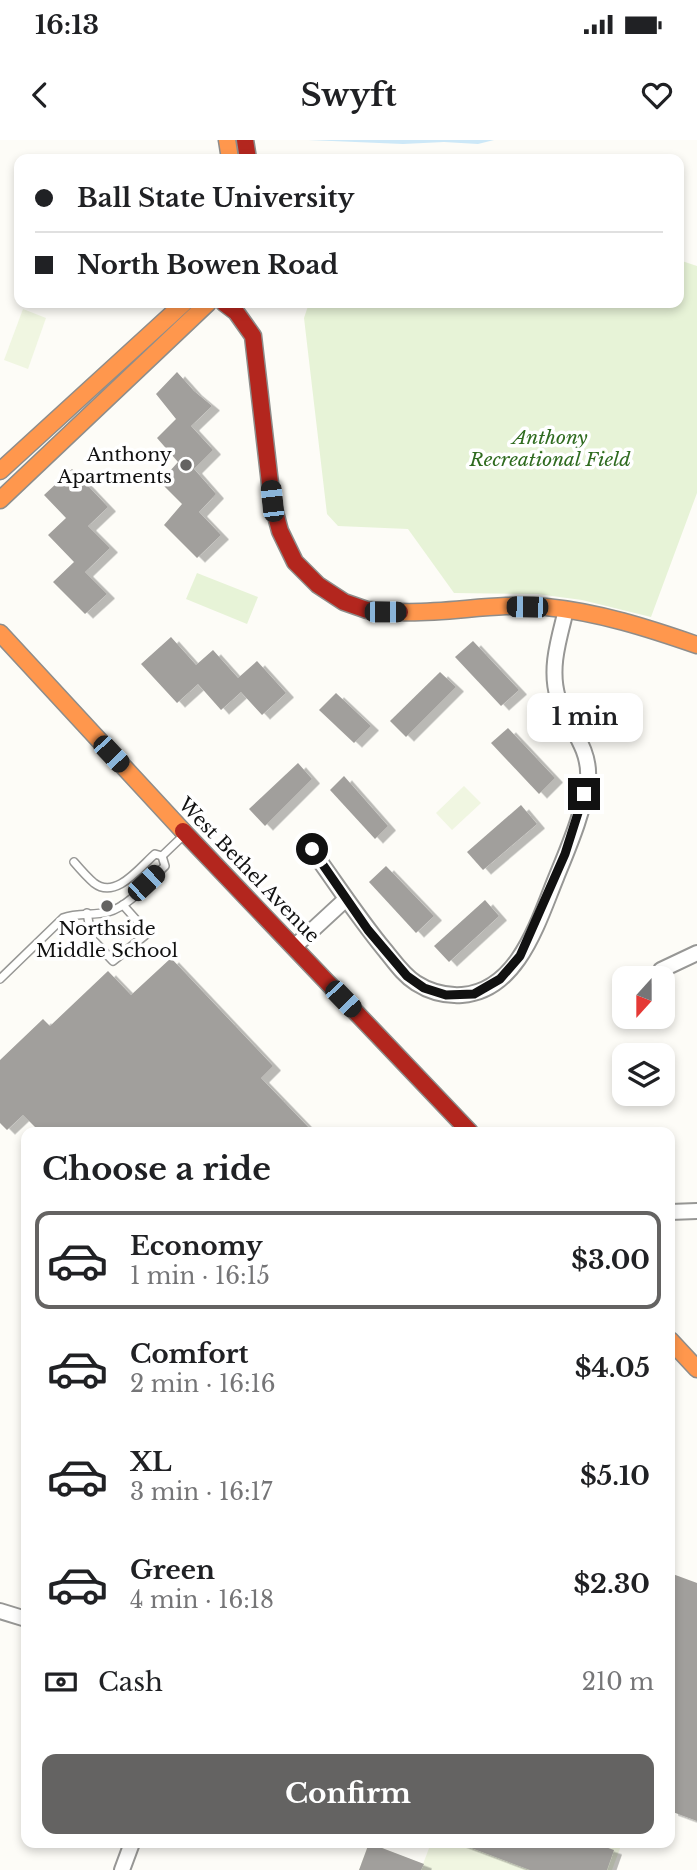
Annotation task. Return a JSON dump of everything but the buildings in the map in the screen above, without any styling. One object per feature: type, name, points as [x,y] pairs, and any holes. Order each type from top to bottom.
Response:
[{"type":"main road","points":[[0,471],[179,308]]},
{"type":"main road","points":[[0,500],[203,308]]},
{"type":"main road","points":[[231,308],[254,336],[275,517],[295,562],[311,579],[344,602],[376,611],[405,612],[490,606],[566,610],[633,623],[697,645]]},
{"type":"main road","name":"West Bethel Avenue","points":[[0,633],[186,834],[465,1127]]},
{"type":"main road","points":[[675,1345],[697,1369]]},
{"type":"street","points":[[306,842],[400,969],[415,982],[435,992],[460,995],[483,990],[500,979],[514,965],[545,904],[572,836],[588,778],[583,748],[558,699],[554,668],[566,610]]},
{"type":"street","points":[[294,947],[346,899]]},
{"type":"street","points":[[669,966],[697,953]]},
{"type":"street","points":[[675,1212],[697,1211]]},
{"type":"street","points":[[0,1611],[21,1617]]},
{"type":"street","points":[[122,1870],[130,1848]]},
{"type":"lane","points":[[162,856],[186,834]]},
{"type":"lane","points":[[74,862],[96,885],[108,889],[118,886],[156,854],[162,856]]},
{"type":"lane","points":[[0,979],[63,918],[74,914],[107,912],[122,905],[165,866],[162,856]]},
{"type":"lane","points":[[87,913],[92,939],[113,961],[148,933],[122,905]]},
{"type":"green space","name":"Anthony Recreational Field","points":[[684,262],[697,266],[697,493],[651,617],[582,600],[537,594],[454,593],[408,529],[338,526],[327,514],[304,318],[307,308],[684,308]]},
{"type":"green space","points":[[23,309],[46,318],[28,369],[4,360]]},
{"type":"green space","points":[[197,573],[258,597],[247,624],[186,599]]},
{"type":"green space","points":[[464,786],[481,803],[452,830],[436,813]]},
{"type":"green space","points":[[367,1848],[382,1848],[423,1864],[429,1848],[620,1848],[612,1870],[359,1870]]},
{"type":"water","points":[[308,140],[494,140],[478,144],[403,144]]},
{"type":"traffic: slow","points":[[227,140],[229,154]]},
{"type":"traffic: slow","points":[[0,471],[179,308]]},
{"type":"traffic: slow","points":[[0,500],[203,308]]},
{"type":"traffic: slow","points":[[400,612],[509,606],[565,609],[641,627],[697,645]]},
{"type":"traffic: slow","points":[[0,633],[183,831]]},
{"type":"traffic: slow","points":[[675,1345],[697,1369]]},
{"type":"traffic: jam","points":[[245,140],[247,154]]},
{"type":"traffic: jam","points":[[231,308],[253,336],[272,501],[280,531],[295,562],[318,585],[344,602],[367,610],[400,612]]},
{"type":"traffic: jam","points":[[183,831],[465,1127]]},
{"type":"place","name":"Anthony Apartments","points":[[186,465]]},
{"type":"place","name":"Northside Middle School","points":[[107,906]]},
{"type":"route","points":[[312,849],[368,930],[407,976],[424,988],[446,995],[474,994],[492,986],[520,956],[565,854],[584,794]]}]
